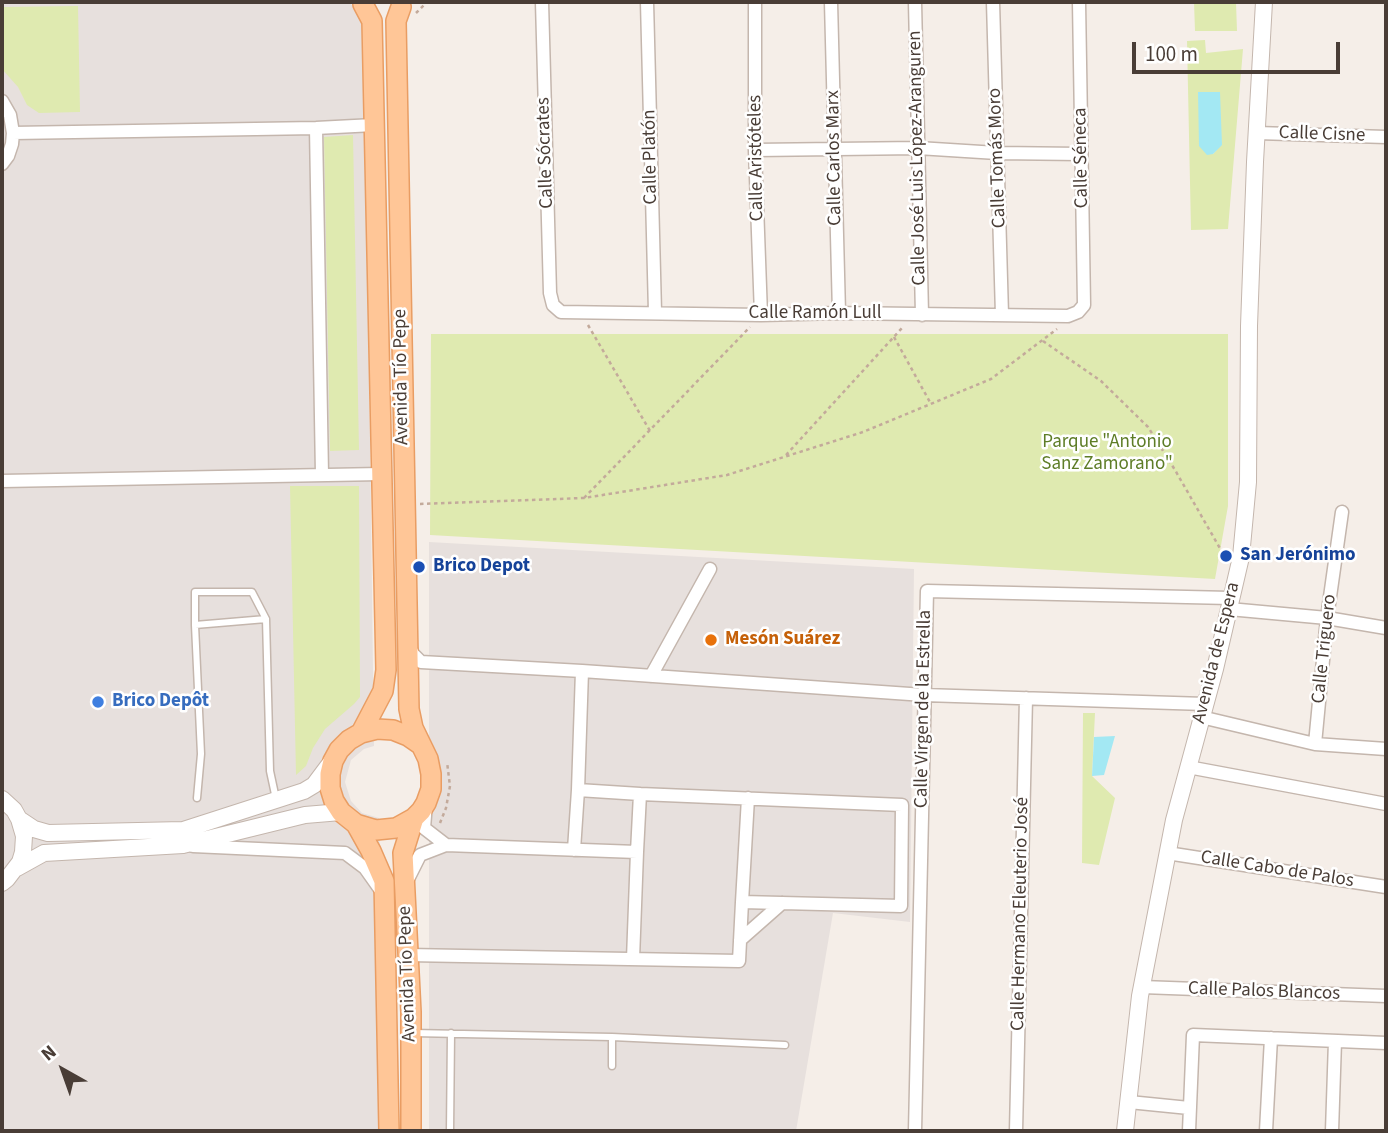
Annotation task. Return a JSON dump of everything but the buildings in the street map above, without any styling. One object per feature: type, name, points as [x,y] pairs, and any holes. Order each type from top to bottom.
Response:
[{"type":"main road","points":[[362,3],[375,9],[388,10],[406,4]]},
{"type":"main road","name":"Avenida Tío Pepe","points":[[361,733],[383,691],[386,670],[372,21],[362,3]]},
{"type":"main road","name":"Avenida Tío Pepe","points":[[406,4],[396,21],[407,639],[409,709],[421,745]]},
{"type":"main road","points":[[377,729],[393,730],[421,745],[428,759],[431,789],[420,810],[396,828],[376,830],[349,818],[334,801],[330,788],[333,761],[349,740],[361,733],[377,729]]},
{"type":"main road","name":"Avenida Tío Pepe","points":[[411,1131],[411,1032],[403,853],[420,810]]},
{"type":"main road","name":"Avenida Tío Pepe","points":[[349,818],[377,864],[384,881],[389,1131]]},
{"type":"street","name":"Calle Sócrates","points":[[542,2],[550,293],[553,304]]},
{"type":"street","name":"Calle Platón","points":[[647,2],[655,312]]},
{"type":"street","name":"Calle Aristóteles","points":[[755,2],[755,150],[761,315]]},
{"type":"street","name":"Calle Carlos Marx","points":[[831,2],[839,313]]},
{"type":"street","name":"Calle José Luis López-Aranguren","points":[[915,2],[918,314]]},
{"type":"street","name":"Calle Tomás Moro","points":[[993,2],[1002,315]]},
{"type":"street","name":"Calle Séneca","points":[[1073,314],[1084,305],[1079,2]]},
{"type":"street","name":"Avenida de Espera","points":[[1125,1131],[1142,987],[1167,853],[1241,557],[1248,482],[1255,162],[1264,2]]},
{"type":"street","points":[[2,100],[10,115],[13,133],[8,156],[2,164]]},
{"type":"street","points":[[13,133],[374,125]]},
{"type":"street","points":[[316,128],[322,475]]},
{"type":"street","name":"Calle Cisne","points":[[1257,133],[1386,137]]},
{"type":"street","points":[[755,150],[918,148],[1082,154]]},
{"type":"street","name":"Calle Ramón Lull","points":[[553,304],[561,312],[761,315],[1073,314]]},
{"type":"street","points":[[2,481],[381,474]]},
{"type":"street","name":"Calle Triguero","points":[[1315,744],[1327,618],[1342,512]]},
{"type":"street","points":[[651,676],[710,569]]},
{"type":"street","name":"Calle Virgen de la Estrella","points":[[915,1131],[927,591],[1229,603]]},
{"type":"street","points":[[1229,603],[1386,628]]},
{"type":"street","points":[[407,639],[413,654],[421,662]]},
{"type":"street","points":[[408,678],[414,667],[421,662],[924,695],[1026,698],[1203,711],[1315,744],[1386,749]]},
{"type":"street","points":[[574,850],[582,671]]},
{"type":"street","name":"Calle Hermano Eleuterio José","points":[[1016,1131],[1026,698]]},
{"type":"street","points":[[19,819],[34,829],[48,833],[183,830],[304,791],[314,785],[339,750]]},
{"type":"street","points":[[1188,767],[1386,804]]},
{"type":"street","points":[[578,790],[902,805],[901,906],[742,902]]},
{"type":"street","points":[[633,959],[640,794]]},
{"type":"street","points":[[2,883],[16,868],[23,852],[24,836],[19,819],[3,798]]},
{"type":"street","points":[[408,955],[739,961],[748,798]]},
{"type":"street","points":[[420,810],[424,828],[446,845]]},
{"type":"street","points":[[183,845],[305,815],[349,818]]},
{"type":"street","points":[[16,868],[44,853],[183,845],[345,853],[365,868],[385,896]]},
{"type":"street","points":[[405,887],[420,855],[446,845],[637,852]]},
{"type":"street","name":"Calle Cabo de Palos","points":[[1167,853],[1386,887]]},
{"type":"street","points":[[740,940],[782,903]]},
{"type":"street","name":"Calle Palos Blancos","points":[[1142,987],[1386,996]]},
{"type":"street","points":[[1189,1131],[1193,1035],[1386,1043]]},
{"type":"street","points":[[1266,1131],[1271,1038]]},
{"type":"street","points":[[1332,1131],[1335,1041]]},
{"type":"street","points":[[1129,1102],[1189,1108]]},
{"type":"lane","points":[[197,798],[201,749],[195,592],[252,592],[266,619],[271,772],[276,801]]},
{"type":"lane","points":[[195,625],[266,619]]},
{"type":"lane","points":[[411,1032],[785,1045]]},
{"type":"lane","points":[[450,1131],[451,1033]]},
{"type":"lane","points":[[612,1037],[612,1066]]},
{"type":"path","points":[[580,312],[650,431]]},
{"type":"path","points":[[783,457],[918,314]]},
{"type":"path","points":[[420,504],[584,498],[727,475],[863,432],[991,379],[1052,334],[1073,314]]},
{"type":"path","points":[[584,498],[761,315]]},
{"type":"path","points":[[894,337],[931,404]]},
{"type":"path","points":[[1043,341],[1101,381],[1148,427],[1236,576]]},
{"type":"shaded area","points":[[2,2],[348,2],[360,11],[364,28],[366,128],[374,746],[364,749],[351,760],[345,782],[351,801],[362,813],[379,818],[386,1131],[2,1131]]},
{"type":"shaded area","points":[[429,542],[914,569],[910,922],[833,913],[796,1131],[429,1131]]},
{"type":"green space","points":[[1194,2],[1236,2],[1237,31],[1195,31]]},
{"type":"green space","points":[[78,6],[80,112],[39,113],[27,105],[18,87],[2,69],[2,7]]},
{"type":"green space","points":[[1205,40],[1206,53],[1243,49],[1228,229],[1191,230],[1187,41]],"holes":[[[1220,92],[1218,148],[1213,154],[1198,93]]]},
{"type":"green space","points":[[353,135],[359,450],[330,451],[324,137]]},
{"type":"green space","name":"Parque \"Antonio Sanz Zamorano\"","points":[[431,334],[1228,334],[1228,506],[1215,579],[430,535]]},
{"type":"green space","points":[[290,486],[359,486],[360,697],[325,729],[306,766],[296,775]]},
{"type":"green space","points":[[1083,713],[1095,713],[1092,776],[1115,798],[1099,865],[1082,863]]},
{"type":"water","points":[[1198,92],[1220,92],[1222,145],[1213,154],[1207,155],[1199,146]]},
{"type":"water","points":[[1115,736],[1104,775],[1092,776],[1094,737]]},
{"type":"place","name":"San Jerónimo","points":[[1226,556]]},
{"type":"place","name":"Brico Depot","points":[[419,567]]},
{"type":"place","name":"Mesón Suárez","points":[[711,640]]},
{"type":"place","name":"Brico Depôt","points":[[98,702]]}]
